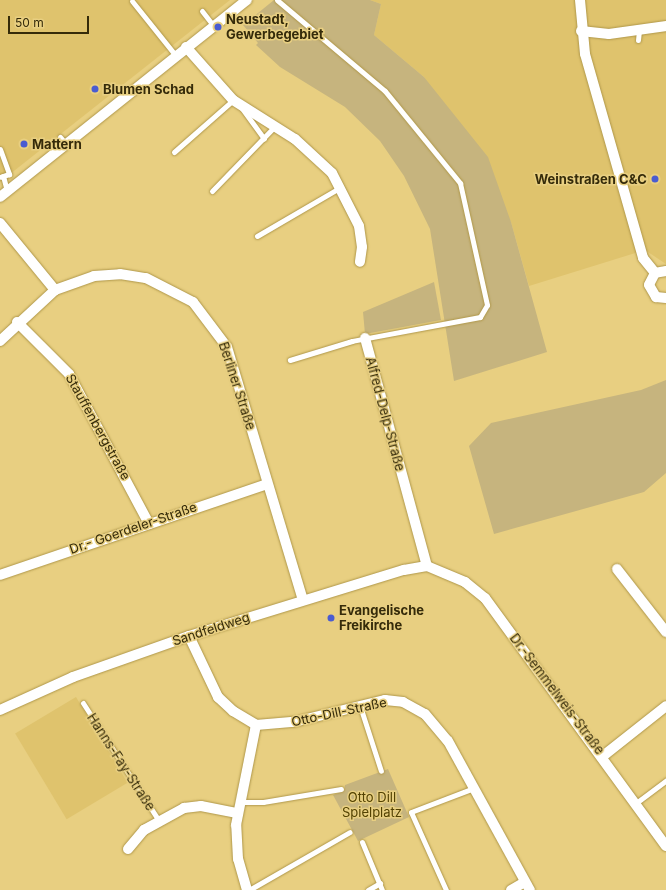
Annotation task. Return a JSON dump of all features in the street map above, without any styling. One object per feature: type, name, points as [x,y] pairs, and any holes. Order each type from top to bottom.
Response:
[{"type":"street","points":[[4,194],[63,141],[176,56],[213,25],[247,0]]},
{"type":"street","points":[[580,0],[581,31],[643,258],[655,273]]},
{"type":"street","points":[[581,31],[639,35],[666,26]]},
{"type":"street","points":[[186,47],[233,100],[275,126],[308,149],[342,186],[362,238],[360,262]]},
{"type":"street","points":[[0,223],[55,290]]},
{"type":"street","points":[[666,271],[655,273],[650,280],[650,290],[656,297],[666,298]]},
{"type":"street","name":"Berliner Straße","points":[[1,336],[55,290],[83,278],[120,274],[158,282],[193,302],[226,347],[303,600]]},
{"type":"street","name":"Stauffenbergstraße","points":[[17,322],[70,374],[149,524]]},
{"type":"street","name":"Alfred-Delp-Straße","points":[[365,338],[427,566]]},
{"type":"street","name":"Dr.- Goerdeler-Straße","points":[[0,575],[267,484]]},
{"type":"street","name":"Sandfeldweg","points":[[0,710],[74,677],[189,636],[303,600],[427,566]]},
{"type":"street","name":"Dr.-Semmelweis-Straße","points":[[427,566],[465,582],[485,598],[603,756],[666,846]]},
{"type":"street","points":[[617,568],[666,632]]},
{"type":"street","points":[[189,636],[218,697],[233,711],[256,724],[237,814],[237,853],[248,890]]},
{"type":"street","name":"Otto-Dill-Straße","points":[[256,724],[294,722],[359,705],[395,700],[425,714],[448,741],[528,886]]},
{"type":"street","points":[[603,756],[666,706]]},
{"type":"street","name":"Hanns-Fay-Straße","points":[[128,850],[138,835],[159,821],[192,806],[237,814]]},
{"type":"street","points":[[511,890],[528,886]]},
{"type":"lane","points":[[277,0],[385,91],[464,189],[487,305],[483,315],[365,338],[290,360]]},
{"type":"lane","points":[[132,1],[176,56]]},
{"type":"lane","points":[[202,11],[213,25]]},
{"type":"lane","points":[[174,152],[233,100]]},
{"type":"lane","points":[[241,106],[264,139]]},
{"type":"lane","points":[[212,191],[275,126]]},
{"type":"lane","points":[[0,149],[8,174],[1,176],[4,194]]},
{"type":"lane","points":[[257,236],[342,186]]},
{"type":"lane","name":"Hanns-Fay-Straße","points":[[84,703],[159,821]]},
{"type":"lane","points":[[359,705],[381,771]]},
{"type":"lane","points":[[636,803],[666,780]]},
{"type":"lane","points":[[446,890],[411,812],[474,788]]},
{"type":"lane","points":[[239,802],[263,802],[341,789]]},
{"type":"lane","points":[[248,890],[350,832]]},
{"type":"lane","points":[[362,842],[382,890]]},
{"type":"lane","points":[[368,890],[380,883]]},
{"type":"shaded area","points":[[0,0],[230,0],[0,182]]},
{"type":"shaded area","points":[[370,0],[666,0],[666,264],[645,250],[529,286],[511,222],[424,77],[374,35],[381,4]]},
{"type":"shaded area","points":[[76,697],[128,783],[67,819],[15,734]]},
{"type":"green space","points":[[274,0],[370,0],[381,4],[374,35],[424,77],[488,157],[511,222],[547,352],[454,381],[430,229],[404,176],[380,141],[345,107],[280,67],[256,45],[258,43],[243,25]]},
{"type":"green space","points":[[434,282],[441,320],[365,334],[363,312]]},
{"type":"green space","points":[[666,380],[666,473],[644,492],[494,534],[469,446],[491,423],[641,390]]},
{"type":"green space","name":"Otto Dill Spielplatz","points":[[388,769],[409,817],[358,841],[333,795],[344,791],[345,785]]},
{"type":"place","name":"Neustadt, Gewerbegebiet","points":[[218,27]]},
{"type":"place","name":"Blumen Schad","points":[[95,89]]},
{"type":"place","name":"Mattern","points":[[24,144]]},
{"type":"place","name":"Weinstraßen C&C","points":[[655,179]]},
{"type":"place","name":"Evangelische Freikirche","points":[[331,618]]}]
